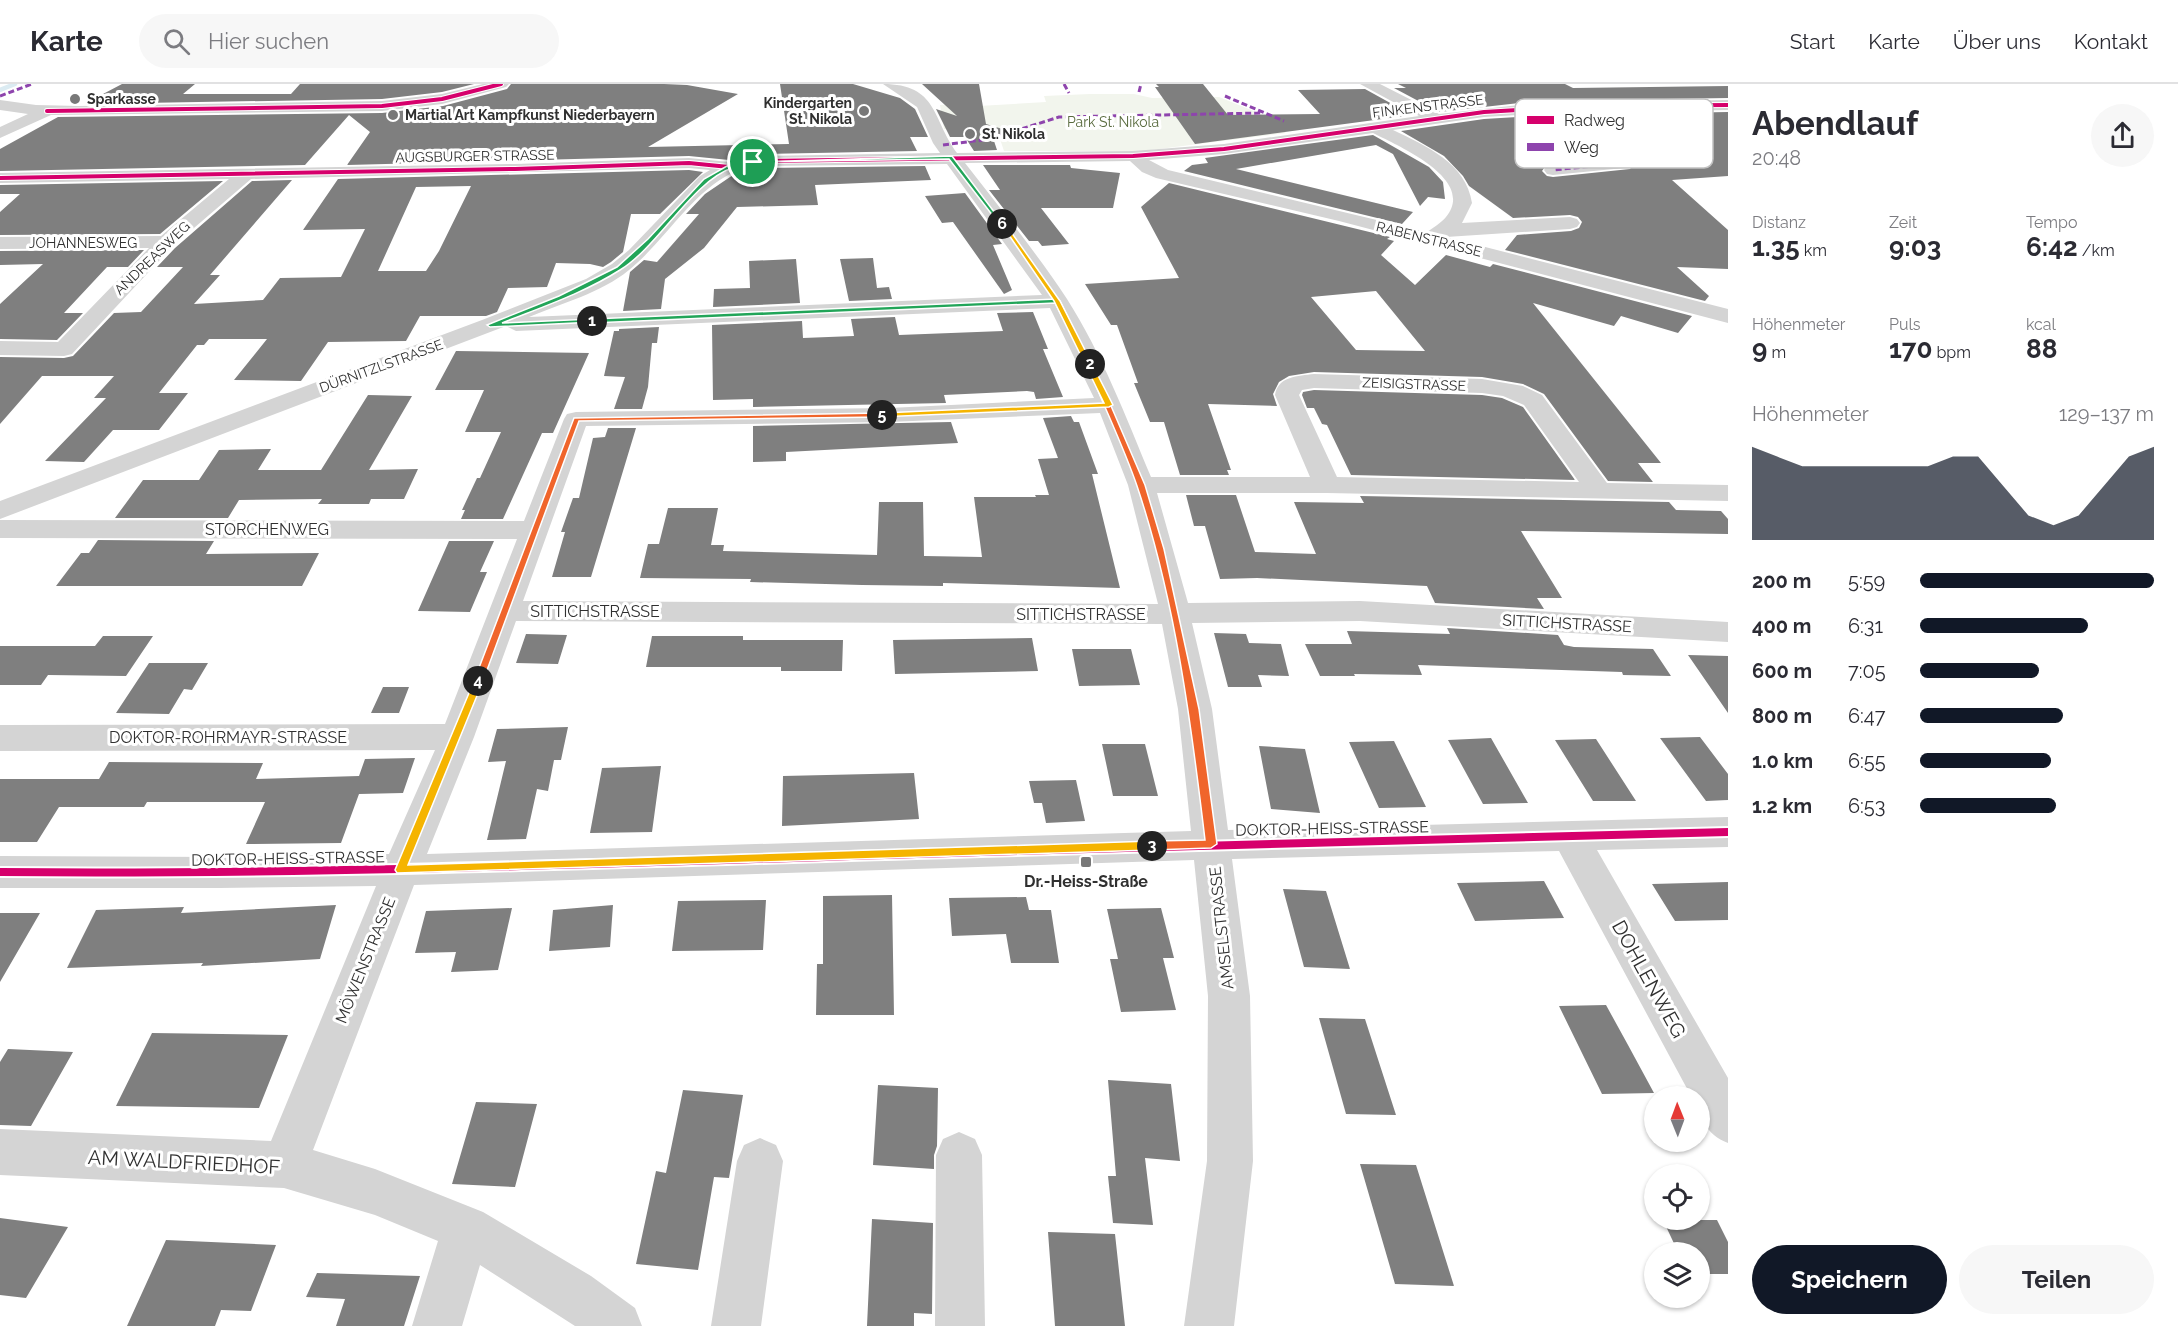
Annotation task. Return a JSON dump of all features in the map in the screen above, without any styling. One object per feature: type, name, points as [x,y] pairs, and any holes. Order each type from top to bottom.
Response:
[{"type":"street","points":[[0,105],[47,111],[382,106],[442,99],[501,84]]},
{"type":"street","name":"AMSELSTRASSE","points":[[891,84],[924,104],[941,143],[1028,258],[1057,301],[1109,405],[1141,485],[1160,549],[1195,709],[1228,996],[1230,1161],[1209,1326]]},
{"type":"street","points":[[1368,84],[1435,118]]},
{"type":"street","points":[[1682,88],[1707,99]]},
{"type":"street","name":"FINKENSTRASSE","points":[[951,157],[1133,156],[1224,148],[1435,118],[1515,110]]},
{"type":"street","points":[[0,133],[47,111]]},
{"type":"street","points":[[1374,127],[1437,159],[1456,179],[1461,190],[1462,204],[1457,217],[1437,235]]},
{"type":"street","name":"RABENSTRASSE","points":[[1133,156],[1148,168],[1162,174],[1437,235],[1728,316]]},
{"type":"street","name":"AUGSBURGER STRASSE","points":[[0,178],[515,170],[689,163],[729,167],[763,161],[951,157]]},
{"type":"street","name":"DÜRNITZLSTRASSE","points":[[0,511],[561,297],[619,268],[650,240],[706,180],[729,167]]},
{"type":"street","points":[[1552,170],[1576,168]]},
{"type":"street","name":"ANDREASWEG","points":[[0,348],[64,349],[166,242],[246,174]]},
{"type":"street","name":"RABENSTRASSE","points":[[1437,235],[1570,223]]},
{"type":"street","name":"JOHANNESWEG","points":[[0,243],[166,242]]},
{"type":"street","points":[[490,325],[1057,301]]},
{"type":"street","name":"ZEISIGSTRASSE","points":[[1327,485],[1287,395],[1288,388],[1295,384],[1314,381],[1482,386],[1502,387],[1522,393],[1533,400],[1598,489]]},
{"type":"street","name":"MÖWENSTRASSE","points":[[284,1165],[400,870],[457,737],[576,419],[889,415],[1109,405]]},
{"type":"street","points":[[1141,485],[1327,485],[1728,493]]},
{"type":"street","name":"STORCHENWEG","points":[[0,529],[534,530]]},
{"type":"street","name":"SITTICHSTRASSE","points":[[505,611],[1175,613],[1360,611],[1728,632]]},
{"type":"street","name":"DOKTOR-ROHRMAYR-STRASSE","points":[[0,738],[457,737]]},
{"type":"street","name":"DOKTOR-HEISS-STRASSE","points":[[0,872],[400,870],[1211,844],[1728,832]]},
{"type":"street","name":"DOHLENWEG","points":[[1570,837],[1728,1120]]},
{"type":"street","name":"AM WALDFRIEDHOF","points":[[0,1152],[284,1165],[375,1192],[466,1229],[573,1294],[617,1326]]},
{"type":"street","points":[[959,1155],[960,1326]]},
{"type":"street","points":[[736,1326],[760,1161]]},
{"type":"street","points":[[437,1326],[466,1229]]},
{"type":"green space","name":"Park St. Nikola","points":[[1134,94],[1152,98],[1219,97],[1266,116],[1286,133],[1143,151],[1004,151],[997,130],[944,129],[940,105],[954,104],[961,107],[1046,102],[1044,96]]},
{"type":"building","points":[[122,84],[195,84],[183,94],[291,94],[300,84],[474,84],[442,92],[382,99],[84,104]]},
{"type":"building","points":[[511,84],[687,85],[738,94],[648,147],[789,144],[780,84],[853,84],[900,98],[915,109],[928,137],[910,137],[917,151],[763,154],[729,160],[689,156],[347,165],[370,132],[349,115],[305,165],[0,171],[0,149],[58,117],[382,113],[443,106],[507,89]]},
{"type":"building","points":[[922,84],[979,84],[986,124],[1009,131],[1008,138],[993,138],[997,150],[974,151],[965,137],[950,137],[936,109],[957,116]]},
{"type":"building","points":[[1156,84],[1203,84],[1228,115],[1320,114],[1298,90],[1365,89],[1412,115],[1195,144],[1155,87],[1159,87]]},
{"type":"building","points":[[1398,84],[1565,84],[1573,88],[1728,86],[1728,98],[1515,99],[1515,103],[1439,112],[1394,88],[1406,88]]},
{"type":"building","points":[[1713,112],[1728,112],[1728,176],[1672,180],[1728,230],[1728,269],[1677,267],[1709,296],[1705,301],[1505,250],[1517,235],[1571,231],[1579,228],[1582,222],[1578,217],[1570,215],[1513,218],[1469,186],[1444,156],[1401,131],[1484,119],[1515,117],[1515,168],[1544,168],[1542,171],[1547,176],[1553,177],[1631,168],[1713,168]]},
{"type":"building","points":[[1373,135],[1429,167],[1443,182],[1445,199],[1428,197],[1420,206],[1393,154],[1376,145],[1236,169],[1413,212],[1402,224],[1184,171],[1192,165],[1208,163],[1205,158]]},
{"type":"building","points":[[983,165],[1070,165],[1071,168],[1120,173],[1113,208],[1041,208],[1069,244],[1042,246],[1038,241],[1029,241],[989,190],[1000,190]]},
{"type":"building","points":[[925,166],[931,180],[815,185],[818,205],[737,207],[704,248],[665,279],[661,309],[623,311],[630,272],[644,260],[657,262],[699,214],[686,214],[705,194],[733,175],[763,168]]},
{"type":"building","points":[[689,170],[703,172],[660,214],[631,214],[623,252],[603,267],[590,264],[556,263],[547,287],[508,288],[497,312],[486,316],[420,316],[406,341],[328,342],[301,381],[234,380],[267,339],[209,339],[204,345],[197,345],[159,393],[188,393],[159,430],[113,430],[84,462],[45,461],[106,398],[94,398],[114,376],[42,376],[0,424],[0,357],[64,358],[73,356],[114,313],[141,312],[183,267],[157,267],[175,248],[252,181],[292,180],[210,275],[220,275],[194,304],[263,300],[280,278],[341,277],[365,229],[303,230],[338,179]],"holes":[[[471,186],[439,251],[426,271],[378,271],[416,187]]]},
{"type":"building","points":[[223,181],[160,234],[0,235],[0,212],[20,194],[0,194],[0,185]]},
{"type":"building","points":[[1169,183],[1390,237],[1387,239],[1394,241],[1381,255],[1415,285],[1446,255],[1490,267],[1493,264],[1692,316],[1678,333],[1621,316],[1614,326],[1533,303],[1661,463],[1638,463],[1653,482],[1608,481],[1544,394],[1523,384],[1482,377],[1314,372],[1289,376],[1279,382],[1273,394],[1277,406],[1208,404],[1231,470],[1227,470],[1229,475],[1180,475],[1164,422],[1150,422],[1134,383],[1138,383],[1117,325],[1111,325],[1085,284],[1179,278],[1141,207]],"holes":[[[1376,291],[1425,351],[1356,350],[1311,297]]]},
{"type":"building","points":[[965,193],[1002,244],[993,245],[1012,290],[1004,294],[953,222],[942,223],[925,196]]},
{"type":"building","points":[[144,250],[128,267],[107,267],[64,313],[83,313],[57,340],[0,339],[0,304],[43,264],[0,265],[0,251]]},
{"type":"building","points":[[873,258],[877,288],[889,287],[892,299],[849,301],[840,259]]},
{"type":"building","points":[[796,259],[800,303],[713,307],[714,289],[750,288],[749,261]]},
{"type":"building","points":[[1033,312],[1048,349],[1043,349],[1063,397],[1036,399],[1034,392],[1027,391],[944,395],[946,403],[753,407],[753,399],[713,400],[712,325],[802,321],[803,338],[854,336],[851,319],[895,317],[899,335],[1003,331],[997,313]]},
{"type":"building","points":[[659,327],[657,343],[652,343],[648,387],[642,409],[614,409],[625,377],[604,376],[614,331]]},
{"type":"building","points":[[456,351],[589,353],[553,433],[542,433],[503,519],[461,519],[465,510],[462,510],[501,432],[465,432],[484,390],[435,390]]},
{"type":"building","points":[[1314,390],[1482,395],[1502,398],[1523,407],[1575,480],[1351,475],[1327,425],[1322,424],[1314,408],[1307,408],[1303,392]]},
{"type":"building","points":[[368,395],[412,396],[369,470],[418,469],[404,499],[371,499],[369,504],[318,504],[322,499],[239,500],[228,518],[115,518],[143,480],[199,480],[219,450],[271,449],[258,470],[321,470]]},
{"type":"building","points":[[1071,416],[1074,422],[1079,422],[1098,474],[1092,474],[1120,588],[943,583],[943,586],[862,585],[750,582],[751,579],[640,578],[648,544],[659,544],[668,508],[718,508],[711,545],[724,545],[723,551],[877,555],[879,502],[923,502],[924,556],[982,557],[974,497],[1049,495],[1038,459],[1058,458],[1043,418]]},
{"type":"building","points":[[951,422],[958,443],[786,452],[786,461],[753,462],[753,426]]},
{"type":"building","points":[[608,428],[636,428],[591,577],[552,577],[565,532],[561,532],[573,498],[579,498],[593,438],[605,437]]},
{"type":"building","points":[[1186,495],[1236,495],[1255,552],[1316,554],[1294,502],[1364,503],[1360,496],[1669,502],[1676,510],[1721,511],[1728,519],[1728,534],[1521,531],[1562,598],[1537,598],[1544,609],[1435,603],[1427,586],[1257,578],[1220,579],[1205,526],[1194,526]]},
{"type":"building","points":[[98,540],[214,541],[206,554],[319,553],[302,586],[56,586],[81,553],[89,553]]},
{"type":"building","points":[[449,541],[494,541],[480,572],[487,572],[470,612],[418,611]]},
{"type":"building","points":[[1447,628],[1558,635],[1564,645],[1574,647],[1653,649],[1671,676],[1623,675],[1622,672],[1418,665],[1422,675],[1320,676],[1305,644],[1352,644],[1347,631],[1450,634]]},
{"type":"building","points":[[1214,633],[1246,634],[1249,643],[1281,644],[1289,676],[1258,675],[1262,687],[1228,687]]},
{"type":"building","points":[[526,634],[567,635],[558,664],[516,663]]},
{"type":"building","points":[[103,636],[153,636],[126,676],[48,675],[41,685],[0,685],[0,646],[95,646]]},
{"type":"building","points":[[652,636],[743,636],[743,640],[843,640],[842,671],[781,671],[781,667],[646,667]]},
{"type":"building","points":[[1032,638],[1038,671],[895,674],[893,640]]},
{"type":"building","points":[[1072,649],[1131,649],[1140,685],[1079,686]]},
{"type":"building","points":[[1688,655],[1728,656],[1728,713]]},
{"type":"building","points":[[149,663],[208,663],[192,690],[184,689],[169,714],[116,713]]},
{"type":"building","points":[[383,687],[409,687],[399,713],[371,713]]},
{"type":"building","points":[[568,727],[561,760],[554,760],[548,791],[537,789],[526,839],[487,840],[506,761],[488,762],[497,729]]},
{"type":"building","points":[[1700,737],[1728,774],[1728,800],[1706,801],[1660,738]]},
{"type":"building","points":[[1491,738],[1528,803],[1483,804],[1448,740]]},
{"type":"building","points":[[1596,739],[1636,801],[1593,801],[1555,740]]},
{"type":"building","points":[[1394,741],[1426,807],[1379,808],[1349,742]]},
{"type":"building","points":[[1102,744],[1145,744],[1158,796],[1113,796]]},
{"type":"building","points":[[1259,746],[1305,749],[1320,813],[1271,809]]},
{"type":"building","points":[[415,758],[403,793],[359,794],[341,843],[246,844],[265,802],[147,802],[144,807],[59,807],[37,842],[0,842],[0,779],[99,779],[109,762],[263,763],[256,779],[359,776],[365,759]]},
{"type":"building","points":[[661,766],[652,832],[590,833],[602,768]]},
{"type":"building","points":[[914,773],[919,819],[782,826],[783,776]]},
{"type":"building","points":[[1076,780],[1085,821],[1046,823],[1042,803],[1034,803],[1029,781]]},
{"type":"building","points":[[1544,881],[1564,918],[1475,921],[1457,883]]},
{"type":"building","points":[[1728,882],[1728,920],[1675,921],[1652,884]]},
{"type":"building","points":[[1283,889],[1326,891],[1350,969],[1304,967]]},
{"type":"building","points":[[892,895],[894,1015],[816,1015],[817,964],[823,964],[823,896]]},
{"type":"building","points":[[1026,897],[1029,910],[1051,910],[1059,963],[1011,963],[1006,934],[952,936],[949,898]]},
{"type":"building","points":[[766,900],[763,950],[672,951],[678,901]]},
{"type":"building","points":[[336,905],[320,959],[201,966],[203,963],[67,968],[96,910],[184,907],[181,913]]},
{"type":"building","points":[[613,905],[610,947],[549,951],[553,910]]},
{"type":"building","points":[[512,908],[498,970],[451,972],[456,952],[415,953],[426,911]]},
{"type":"building","points":[[1161,908],[1174,958],[1163,958],[1176,1010],[1121,1012],[1110,959],[1118,959],[1107,909]]},
{"type":"building","points":[[0,913],[40,913],[0,982]]},
{"type":"building","points":[[1606,1005],[1650,1086],[1644,1086],[1644,1093],[1602,1094],[1559,1006]]},
{"type":"building","points":[[1319,1018],[1365,1019],[1396,1115],[1346,1114]]},
{"type":"building","points":[[152,1033],[288,1035],[259,1108],[116,1106]]},
{"type":"building","points":[[8,1049],[73,1052],[31,1126],[0,1125],[0,1062]]},
{"type":"building","points":[[1108,1080],[1171,1084],[1180,1161],[1145,1158],[1153,1225],[1113,1223],[1108,1176],[1116,1176]]},
{"type":"building","points":[[878,1085],[938,1088],[937,1146],[934,1155],[934,1169],[873,1165]]},
{"type":"building","points":[[683,1090],[743,1095],[729,1178],[714,1177],[698,1270],[636,1264],[656,1171],[666,1173]]},
{"type":"building","points":[[476,1102],[537,1104],[515,1187],[452,1184]]},
{"type":"building","points":[[1360,1164],[1416,1165],[1454,1286],[1395,1284]]},
{"type":"building","points":[[0,1218],[68,1227],[26,1298],[0,1295]]},
{"type":"building","points":[[872,1219],[933,1223],[932,1314],[914,1313],[914,1326],[867,1326]]},
{"type":"building","points":[[1710,1220],[1717,1220],[1728,1242],[1728,1274],[1710,1274],[1710,1242],[1673,1242],[1668,1230],[1710,1230]]},
{"type":"building","points":[[1048,1232],[1115,1234],[1125,1326],[1055,1326]]},
{"type":"building","points":[[166,1240],[276,1245],[251,1311],[221,1310],[215,1326],[127,1326]]},
{"type":"building","points":[[317,1273],[420,1276],[404,1326],[336,1326],[345,1299],[306,1297]]},
{"type":"waterway","points":[[0,90],[15,84]]},
{"type":"marked path","points":[[0,96],[32,84]]},
{"type":"marked path","points":[[1064,84],[1069,93]]},
{"type":"marked path","points":[[1139,92],[1141,84]]},
{"type":"marked path","points":[[1225,96],[1284,121]]},
{"type":"marked path","points":[[943,145],[990,139],[1059,117],[1262,113]]},
{"type":"marked path","points":[[1553,170],[1573,168]]},
{"type":"cycle path","points":[[47,111],[382,106],[442,99],[501,84]]},
{"type":"cycle path","points":[[1713,105],[1728,105]]},
{"type":"cycle path","points":[[0,178],[515,169],[689,163],[729,167],[763,161],[1133,156],[1224,149],[1484,112],[1515,110]]},
{"type":"cycle path","points":[[0,872],[219,873],[438,869],[1090,848],[1728,832]]},
{"type":"place","name":"Sparkasse","points":[[75,99]]},
{"type":"place","name":"Kindergarten St. Nikola","points":[[864,111]]},
{"type":"place","name":"Martial Art Kampfkunst Niederbayern","points":[[393,115]]},
{"type":"place","name":"St. Nikola","points":[[970,134]]},
{"type":"place","name":"Dr.-Heiss-Straße","points":[[1086,862]]},
{"type":"route","points":[[753,162],[729,167],[706,180],[650,240],[619,268],[593,283],[490,325],[1057,301],[1109,405],[1141,485],[1160,549],[1195,709],[1211,844],[400,870],[457,737],[576,419],[889,415],[1109,405],[1082,348],[1057,301],[1028,258],[951,157],[753,162]]}]
